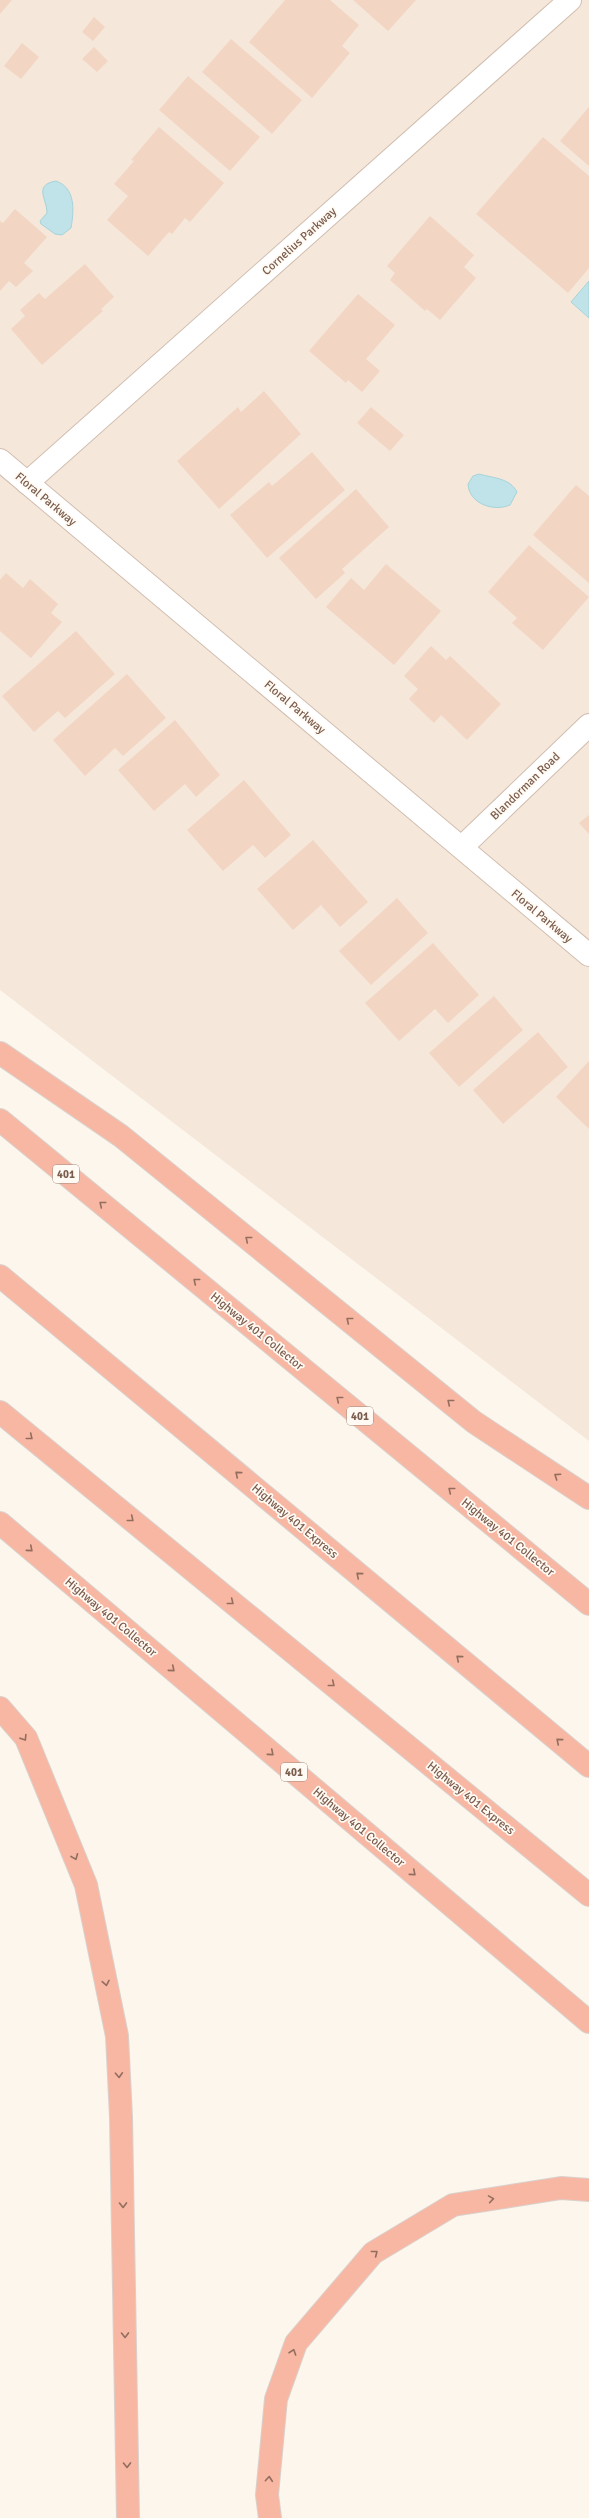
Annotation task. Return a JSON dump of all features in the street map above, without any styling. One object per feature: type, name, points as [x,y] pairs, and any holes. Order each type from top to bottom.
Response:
[{"type":"highway","points":[[0,1053],[121,1136],[474,1422],[589,1498]]},
{"type":"highway","name":"Highway 401 Collector","points":[[0,1120],[589,1604]]},
{"type":"highway","name":"Highway 401 Express","points":[[0,1276],[589,1766]]},
{"type":"highway","name":"Highway 401 Express","points":[[0,1412],[589,1895]]},
{"type":"highway","name":"Highway 401 Collector","points":[[0,1523],[589,2022]]},
{"type":"highway","points":[[0,1708],[26,1738],[86,1885],[116,2036],[121,2118],[128,2518]]},
{"type":"highway","points":[[270,2518],[267,2495],[276,2399],[296,2344],[373,2252],[453,2205],[561,2188],[589,2190]]},
{"type":"street","name":"Cornelius Parkway","points":[[27,483],[570,0]]},
{"type":"street","name":"Floral Parkway","points":[[0,460],[462,847],[589,956]]},
{"type":"street","name":"Blandorman Road","points":[[462,847],[589,725]]},
{"type":"shaded area","points":[[0,0],[589,0],[589,1441],[0,990]]},
{"type":"water","points":[[56,181],[63,184],[67,189],[70,194],[73,208],[71,228],[62,235],[55,234],[41,224],[40,221],[47,213],[43,189],[49,183]]},
{"type":"water","points":[[589,281],[589,318],[571,302]]},
{"type":"water","points":[[479,474],[501,479],[514,487],[517,492],[510,505],[504,507],[490,507],[483,505],[473,497],[469,491],[468,484],[473,476]]},
{"type":"building","points":[[0,0],[12,0],[0,14]]},
{"type":"building","points":[[285,0],[330,0],[359,25],[342,46],[350,53],[312,98],[249,42]]},
{"type":"building","points":[[353,0],[416,0],[388,31]]},
{"type":"building","points":[[94,17],[105,27],[93,41],[82,32]]},
{"type":"building","points":[[231,39],[302,100],[272,134],[202,72]]},
{"type":"building","points":[[22,43],[39,57],[21,79],[4,66]]},
{"type":"building","points":[[94,47],[108,61],[97,72],[82,59]]},
{"type":"building","points":[[188,76],[260,137],[230,171],[159,110]]},
{"type":"building","points":[[589,107],[589,166],[560,141]]},
{"type":"building","points":[[159,127],[224,183],[190,222],[185,218],[172,234],[169,232],[148,256],[107,220],[128,196],[114,184],[134,161],[131,160]]},
{"type":"building","points":[[543,137],[589,176],[589,268],[568,293],[476,214]]},
{"type":"building","points":[[15,209],[47,237],[24,263],[33,271],[16,287],[9,281],[0,291],[0,221],[3,223]]},
{"type":"building","points":[[430,216],[474,255],[464,267],[476,278],[440,320],[427,309],[425,311],[390,280],[395,273],[387,266]]},
{"type":"building","points":[[85,264],[114,297],[101,309],[103,311],[42,365],[11,329],[25,316],[20,310],[39,293],[45,299]]},
{"type":"building","points":[[358,294],[395,325],[366,359],[380,371],[362,392],[348,380],[346,383],[309,351]]},
{"type":"building","points":[[264,391],[301,434],[219,509],[177,461],[238,407],[241,412]]},
{"type":"building","points":[[371,407],[404,435],[390,451],[357,423]]},
{"type":"building","points":[[312,452],[345,490],[267,558],[230,515],[269,482],[272,486]]},
{"type":"building","points":[[576,485],[589,496],[589,583],[533,535]]},
{"type":"building","points":[[356,489],[389,527],[342,569],[345,573],[316,599],[279,558]]},
{"type":"building","points":[[529,545],[589,597],[543,650],[512,623],[517,618],[488,592]]},
{"type":"building","points":[[386,564],[441,611],[394,665],[326,607],[351,578],[364,590]]},
{"type":"building","points":[[6,573],[23,588],[30,579],[58,604],[51,613],[62,622],[31,658],[0,631],[0,580]]},
{"type":"building","points":[[76,631],[115,674],[65,718],[58,711],[34,732],[2,696]]},
{"type":"building","points":[[431,646],[446,660],[450,656],[501,704],[467,740],[441,715],[434,723],[409,699],[418,689],[404,676]]},
{"type":"building","points":[[127,674],[166,718],[123,756],[115,748],[85,776],[53,740]]},
{"type":"building","points":[[175,720],[220,775],[196,797],[185,784],[154,811],[118,770]]},
{"type":"building","points":[[244,780],[291,835],[265,858],[253,845],[223,871],[187,830]]},
{"type":"building","points":[[589,815],[589,834],[579,823]]},
{"type":"building","points":[[313,840],[368,902],[340,927],[321,905],[293,930],[257,889]]},
{"type":"building","points":[[397,898],[428,933],[371,985],[339,951]]},
{"type":"building","points":[[433,943],[479,995],[448,1023],[435,1009],[399,1041],[365,1003]]},
{"type":"building","points":[[494,996],[523,1030],[459,1087],[429,1053]]},
{"type":"building","points":[[538,1032],[568,1067],[503,1124],[473,1090]]},
{"type":"building","points":[[589,1061],[589,1129],[556,1097]]}]
